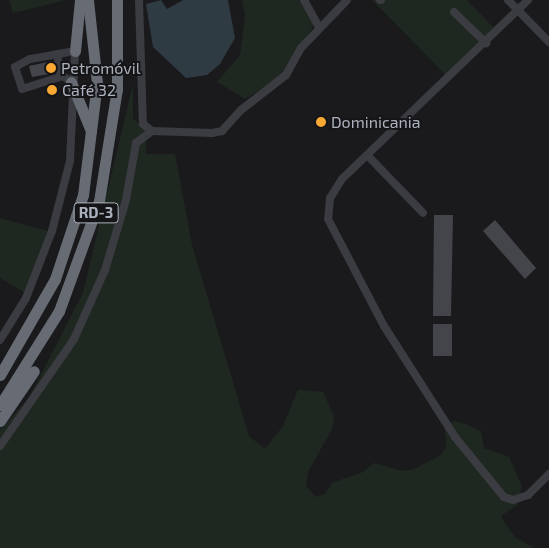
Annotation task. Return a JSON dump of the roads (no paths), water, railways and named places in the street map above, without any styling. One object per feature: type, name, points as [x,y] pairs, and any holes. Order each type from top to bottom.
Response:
[{"type":"highway","points":[[75,51],[80,0]]},
{"type":"highway","name":"RD-3","points":[[1,373],[55,279],[83,195],[93,139],[97,83],[88,0]]},
{"type":"highway","name":"RD-3","points":[[0,405],[59,311],[86,245],[105,175],[117,89],[117,0]]},
{"type":"highway","points":[[66,79],[93,139]]},
{"type":"highway","points":[[0,421],[47,346],[59,311]]},
{"type":"street","points":[[139,0],[141,117],[152,131]]},
{"type":"street","points":[[304,0],[320,27]]},
{"type":"street","points":[[0,446],[74,339],[105,270],[126,200],[136,143],[152,131],[222,131],[241,110],[286,75],[301,48],[347,0]]},
{"type":"street","points":[[508,0],[549,42]]},
{"type":"street","points":[[528,0],[368,157],[342,179],[330,198],[331,231],[350,267],[456,437],[504,497],[513,500],[528,495],[549,474]]},
{"type":"street","points":[[454,12],[486,42]]},
{"type":"street","points":[[75,51],[66,79],[22,89],[16,78],[15,67],[22,62],[75,51]]},
{"type":"street","points":[[0,340],[26,298],[52,231],[70,161],[66,79],[57,54]]},
{"type":"street","points":[[368,157],[423,212]]},
{"type":"place","name":"Petromóvil","points":[[51,68]]},
{"type":"place","name":"Café 32","points":[[52,90]]},
{"type":"place","name":"Dominicania","points":[[321,122]]}]
